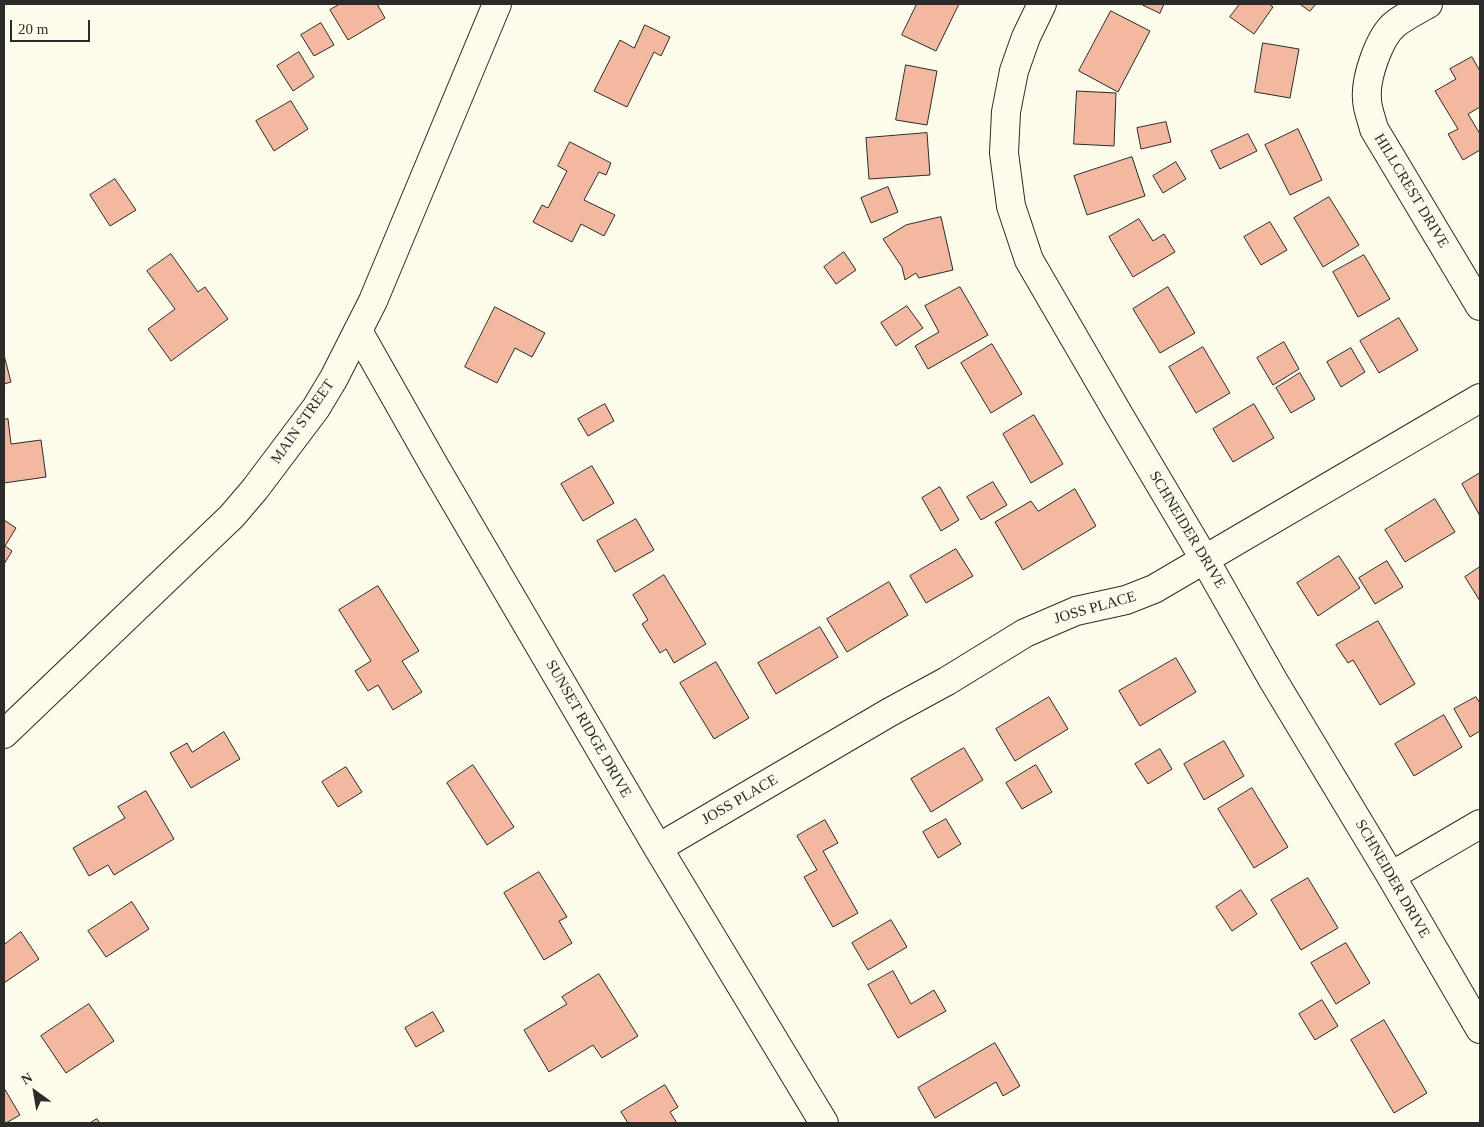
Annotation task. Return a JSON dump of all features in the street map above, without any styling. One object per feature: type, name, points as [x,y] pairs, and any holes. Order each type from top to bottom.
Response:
[{"type":"street","name":"MAIN STREET","points":[[4,734],[232,516],[255,489],[316,408],[334,378],[373,301],[497,4]]},
{"type":"street","name":"SCHNEIDER DRIVE","points":[[1042,4],[1026,37],[1014,71],[1006,112],[1004,153],[1011,206],[1030,260],[1273,680],[1391,876],[1480,1029]]},
{"type":"street","name":"HILLCREST DRIVE","points":[[1428,4],[1395,24],[1388,32],[1376,55],[1368,79],[1366,99],[1374,129],[1480,306]]},
{"type":"street","name":"SUNSET RIDGE DRIVE","points":[[358,331],[435,467],[658,848],[824,1123]]},
{"type":"street","name":"JOSS PLACE","points":[[658,848],[1025,633],[1076,610],[1126,600],[1154,589],[1480,398]]},
{"type":"street","points":[[1391,876],[1480,824]]},
{"type":"building","points":[[340,4],[377,4],[385,18],[348,40],[330,10]]},
{"type":"building","points":[[917,4],[959,4],[936,51],[902,35]]},
{"type":"building","points":[[1141,4],[1164,4],[1160,13]]},
{"type":"building","points":[[1240,4],[1269,4],[1273,7],[1254,34],[1230,17]]},
{"type":"building","points":[[1300,4],[1316,4],[1310,11]]},
{"type":"building","points":[[1111,11],[1150,31],[1118,92],[1079,71]]},
{"type":"building","points":[[321,23],[334,45],[314,56],[301,35]]},
{"type":"building","points":[[645,25],[670,37],[661,56],[654,52],[627,107],[594,91],[620,40],[634,48]]},
{"type":"building","points":[[1263,43],[1299,49],[1290,98],[1255,92]]},
{"type":"building","points":[[299,52],[314,77],[293,91],[277,66]]},
{"type":"building","points":[[1472,57],[1480,71],[1480,107],[1468,114],[1480,134],[1480,150],[1463,160],[1448,134],[1458,129],[1435,91],[1456,79],[1450,69]]},
{"type":"building","points":[[906,65],[937,71],[927,125],[896,120]]},
{"type":"building","points":[[1077,91],[1116,93],[1114,146],[1074,144]]},
{"type":"building","points":[[291,101],[308,129],[274,151],[256,121]]},
{"type":"building","points":[[1166,122],[1171,142],[1141,149],[1137,128]]},
{"type":"building","points":[[1298,129],[1322,180],[1290,195],[1265,145]]},
{"type":"building","points":[[927,133],[930,175],[869,179],[866,138]]},
{"type":"building","points":[[1248,134],[1257,151],[1220,169],[1211,151]]},
{"type":"building","points":[[570,142],[611,163],[606,175],[599,172],[584,200],[615,215],[604,236],[581,224],[572,242],[533,222],[542,205],[548,208],[567,171],[558,166]]},
{"type":"building","points":[[1132,157],[1145,196],[1087,215],[1074,176]]},
{"type":"building","points":[[1176,162],[1186,179],[1163,193],[1153,176]]},
{"type":"building","points":[[115,179],[136,210],[110,226],[90,195]]},
{"type":"building","points":[[888,187],[898,212],[871,223],[861,198]]},
{"type":"building","points":[[1329,197],[1359,245],[1323,267],[1294,218]]},
{"type":"building","points":[[941,217],[953,270],[919,278],[916,273],[905,280],[902,267],[883,239],[906,225]]},
{"type":"building","points":[[1139,219],[1153,241],[1164,234],[1175,252],[1133,277],[1109,237]]},
{"type":"building","points":[[1270,222],[1287,250],[1261,265],[1244,237]]},
{"type":"building","points":[[844,252],[856,270],[836,284],[824,267]]},
{"type":"building","points":[[171,254],[198,292],[205,287],[228,319],[171,361],[148,329],[175,309],[147,271]]},
{"type":"building","points":[[1364,255],[1390,299],[1358,317],[1333,272]]},
{"type":"building","points":[[960,287],[988,335],[928,369],[915,346],[939,332],[925,306]]},
{"type":"building","points":[[1168,287],[1195,333],[1160,353],[1133,309]]},
{"type":"building","points":[[907,306],[923,328],[896,346],[881,323]]},
{"type":"building","points":[[495,307],[545,333],[532,357],[515,348],[497,383],[465,367]]},
{"type":"building","points":[[1399,318],[1418,350],[1379,373],[1360,341]]},
{"type":"building","points":[[1284,342],[1299,369],[1273,385],[1257,358]]},
{"type":"building","points":[[992,344],[1022,394],[991,413],[961,363]]},
{"type":"building","points":[[1203,347],[1230,393],[1196,413],[1169,367]]},
{"type":"building","points":[[1351,348],[1365,372],[1341,387],[1327,362]]},
{"type":"building","points":[[4,355],[11,382],[4,384]]},
{"type":"building","points":[[1300,373],[1315,399],[1291,413],[1276,388]]},
{"type":"building","points":[[605,404],[614,421],[588,436],[578,419]]},
{"type":"building","points":[[1254,404],[1274,438],[1233,462],[1213,429]]},
{"type":"building","points":[[1034,415],[1063,464],[1031,483],[1003,434]]},
{"type":"building","points":[[8,419],[11,444],[41,440],[46,477],[4,483],[4,420]]},
{"type":"building","points":[[592,466],[614,503],[583,521],[561,484]]},
{"type":"building","points":[[1480,473],[1480,516],[1462,484]]},
{"type":"building","points":[[993,482],[1007,505],[981,520],[967,497]]},
{"type":"building","points":[[940,487],[959,520],[941,531],[922,498]]},
{"type":"building","points":[[1075,489],[1096,526],[1023,570],[995,522],[1031,501],[1038,511]]},
{"type":"building","points":[[1435,499],[1455,532],[1405,562],[1385,530]]},
{"type":"building","points":[[636,519],[654,550],[615,572],[597,541]]},
{"type":"building","points":[[4,520],[16,528],[5,546],[12,551],[4,564]]},
{"type":"building","points":[[956,549],[973,576],[926,603],[910,576]]},
{"type":"building","points":[[1339,556],[1360,588],[1318,616],[1297,583]]},
{"type":"building","points":[[1387,561],[1403,587],[1375,604],[1359,578]]},
{"type":"building","points":[[1480,567],[1480,601],[1465,577]]},
{"type":"building","points":[[664,575],[706,644],[674,663],[666,649],[660,653],[642,624],[648,620],[633,595]]},
{"type":"building","points":[[889,582],[908,615],[847,652],[827,619]]},
{"type":"building","points":[[378,586],[419,651],[402,661],[422,692],[393,710],[378,685],[368,691],[355,671],[371,661],[339,610]]},
{"type":"building","points":[[1378,621],[1415,684],[1380,705],[1353,660],[1348,663],[1336,645]]},
{"type":"building","points":[[820,627],[838,657],[776,694],[758,663]]},
{"type":"building","points":[[1176,658],[1196,692],[1140,726],[1119,691]]},
{"type":"building","points":[[716,662],[749,718],[714,739],[680,683]]},
{"type":"building","points":[[1049,697],[1068,729],[1015,761],[996,729]]},
{"type":"building","points":[[1476,697],[1480,703],[1480,731],[1470,737],[1454,709]]},
{"type":"building","points":[[1444,715],[1462,747],[1414,776],[1395,744]]},
{"type":"building","points":[[224,732],[240,759],[191,788],[170,753],[187,743],[192,752]]},
{"type":"building","points":[[1224,741],[1244,776],[1204,800],[1184,764]]},
{"type":"building","points":[[964,748],[983,780],[931,812],[911,779]]},
{"type":"building","points":[[1160,749],[1172,769],[1148,784],[1135,764]]},
{"type":"building","points":[[473,765],[514,827],[487,845],[447,783]]},
{"type":"building","points":[[1036,765],[1052,792],[1022,809],[1006,783]]},
{"type":"building","points":[[346,767],[362,792],[338,807],[322,782]]},
{"type":"building","points":[[1252,788],[1288,847],[1254,868],[1218,809]]},
{"type":"building","points":[[146,791],[174,839],[114,875],[108,865],[89,876],[73,848],[125,818],[118,807]]},
{"type":"building","points":[[946,819],[961,844],[938,858],[923,832]]},
{"type":"building","points":[[825,820],[838,843],[823,851],[858,913],[833,927],[804,877],[817,870],[797,836]]},
{"type":"building","points":[[539,872],[567,917],[559,921],[572,943],[544,960],[504,893]]},
{"type":"building","points":[[1308,878],[1338,928],[1301,950],[1271,900]]},
{"type":"building","points":[[1241,890],[1257,914],[1232,931],[1216,907]]},
{"type":"building","points":[[132,902],[149,929],[106,957],[88,931]]},
{"type":"building","points":[[891,920],[907,947],[868,970],[852,943]]},
{"type":"building","points":[[21,932],[39,959],[4,983],[4,945]]},
{"type":"building","points":[[1346,943],[1370,983],[1336,1004],[1311,963]]},
{"type":"building","points":[[893,971],[911,1004],[934,990],[946,1011],[898,1038],[868,985]]},
{"type":"building","points":[[599,974],[638,1036],[602,1058],[593,1045],[549,1072],[524,1030],[567,1004],[562,997]]},
{"type":"building","points":[[1322,1000],[1338,1026],[1315,1040],[1299,1014]]},
{"type":"building","points":[[89,1004],[114,1041],[66,1073],[41,1036]]},
{"type":"building","points":[[433,1012],[444,1031],[416,1047],[405,1028]]},
{"type":"building","points":[[1384,1020],[1427,1093],[1394,1113],[1351,1040]]},
{"type":"building","points":[[995,1043],[1020,1086],[1003,1096],[996,1082],[935,1118],[918,1088]]},
{"type":"building","points":[[665,1085],[678,1107],[670,1112],[677,1123],[628,1123],[621,1112]]},
{"type":"building","points":[[4,1088],[20,1115],[6,1123],[4,1123]]},
{"type":"building","points":[[97,1119],[100,1123],[90,1123]]}]
